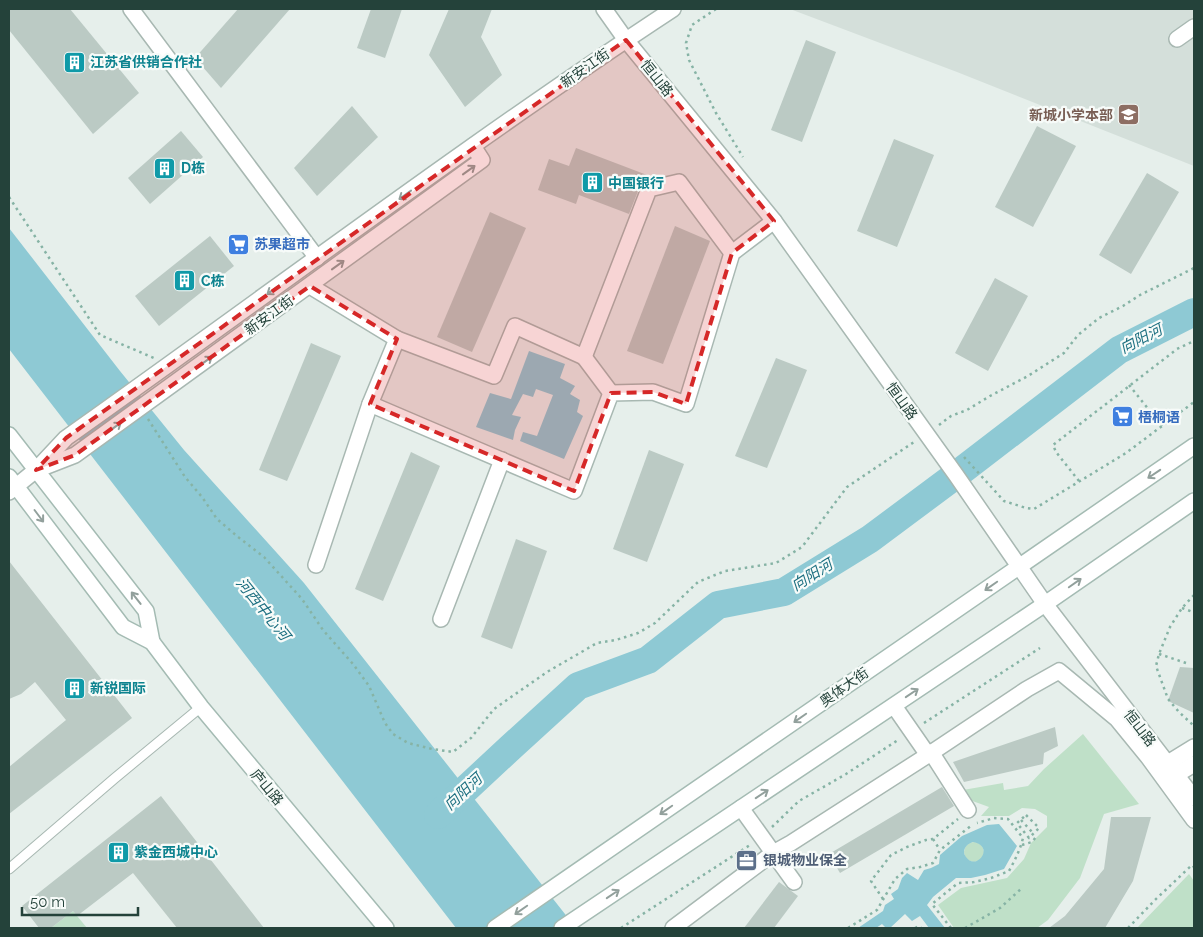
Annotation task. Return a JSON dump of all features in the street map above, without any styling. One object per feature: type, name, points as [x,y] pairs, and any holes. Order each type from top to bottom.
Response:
[{"type":"street","points":[[131,9],[317,258]]},
{"type":"street","name":"恒山路","points":[[604,9],[626,40],[774,221],[932,430],[1019,567],[1045,604],[1194,798]]},
{"type":"street","name":"新安江街","points":[[36,470],[66,438],[473,146],[674,9]]},
{"type":"street","points":[[1178,39],[1194,26]]},
{"type":"street","name":"新安江街","points":[[11,485],[36,470],[76,455],[482,160],[473,146]]},
{"type":"street","points":[[584,357],[648,190],[679,182],[732,253]]},
{"type":"street","points":[[611,393],[653,392],[686,404],[732,253],[774,221]]},
{"type":"street","points":[[310,286],[397,339],[494,376],[515,326],[584,357],[611,393]]},
{"type":"street","points":[[316,565],[370,404],[397,339]]},
{"type":"street","points":[[370,404],[574,491],[611,393]]},
{"type":"street","name":"庐山路","points":[[9,435],[146,611],[152,642]]},
{"type":"street","name":"奥体大街","points":[[494,928],[1194,446]]},
{"type":"street","points":[[441,619],[502,460]]},
{"type":"street","name":"庐山路","points":[[11,485],[123,626],[152,642],[201,707],[386,928]]},
{"type":"street","points":[[567,925],[1045,604],[1194,501]]},
{"type":"street","points":[[673,928],[773,853],[1027,689],[1059,671],[1117,719],[1148,757],[1194,820]]},
{"type":"street","points":[[894,706],[911,731],[930,753],[968,810]]},
{"type":"street","points":[[1172,769],[1194,747]]},
{"type":"street","points":[[1172,769],[1194,764]]},
{"type":"street","points":[[740,808],[794,882]]},
{"type":"lane","points":[[9,869],[93,796],[201,707]]},
{"type":"path","points":[[716,9],[692,25],[686,43],[688,60],[716,113],[746,163]]},
{"type":"path","points":[[9,197],[100,335],[169,365]]},
{"type":"path","points":[[142,408],[185,477],[217,519],[264,557],[302,599],[323,630],[353,664],[369,686],[385,723],[394,734],[408,743],[453,752],[471,738],[494,709],[547,672],[597,643],[638,634],[655,622],[698,582],[725,571],[776,563],[802,547],[847,487],[951,416],[967,410],[1028,376],[1064,353],[1078,335],[1100,318],[1140,295],[1194,268]]},
{"type":"path","points":[[1080,482],[1056,452],[1053,445],[1177,348],[1194,341]]},
{"type":"path","points":[[1129,385],[1162,426]]},
{"type":"path","points":[[960,454],[994,488],[1004,501],[1034,509],[1126,453],[1194,402]]},
{"type":"path","points":[[1194,595],[1182,608],[1170,627],[1156,666],[1168,699],[1194,726]]},
{"type":"path","points":[[1182,608],[1193,612]]},
{"type":"path","points":[[621,928],[761,837],[799,801],[846,774],[1040,648]]},
{"type":"path","points":[[1159,654],[1186,663]]},
{"type":"path","points":[[1162,682],[1163,678],[1165,678]]},
{"type":"path","points":[[883,899],[871,881],[891,855],[926,840],[933,839],[968,810]]},
{"type":"path","points":[[1013,825],[1018,824],[1026,815],[1038,828],[1028,838],[1018,824]]},
{"type":"path","points":[[848,928],[877,910],[895,880],[907,869],[933,863],[940,850],[974,824],[994,818],[1008,819],[1023,838],[1020,850],[1009,871],[974,882],[958,883],[932,904],[951,928]]},
{"type":"path","points":[[1021,820],[1033,833]]},
{"type":"path","points":[[1022,831],[1033,822]]},
{"type":"path","points":[[1022,845],[1032,842],[1036,837]]},
{"type":"path","points":[[933,839],[940,850]]},
{"type":"path","points":[[1128,928],[1192,865],[1194,867]]},
{"type":"path","points":[[965,928],[1000,908],[1022,888]]},
{"type":"path","points":[[915,928],[919,926],[921,928]]},
{"type":"highlighted area","points":[[626,40],[774,221],[732,253],[686,404],[653,392],[611,393],[574,491],[370,404],[397,339],[310,286],[75,455],[36,470],[66,438]]},
{"type":"shaded area","name":"新城小学本部","points":[[790,9],[1194,9],[1194,166],[957,72]]},
{"type":"green space","points":[[1083,734],[1139,804],[1104,814],[1080,878],[1048,920],[1037,928],[954,928],[938,905],[961,888],[1007,878],[1024,859],[1031,843],[1047,827],[1047,816],[1035,809],[1022,808],[1009,816],[981,816],[989,807],[967,799],[963,790],[1003,783],[1004,790],[1028,786]]},
{"type":"green space","points":[[974,842],[981,845],[984,852],[981,859],[974,862],[967,859],[964,852],[967,845]]},
{"type":"green space","points":[[1189,874],[1194,881],[1194,928],[1137,928]]},
{"type":"green space","points":[[73,911],[87,928],[51,928]]},
{"type":"water","name":"河西中心河","points":[[9,228],[184,450],[304,583],[576,928],[456,928],[9,349]]},
{"type":"water","points":[[529,351],[565,364],[560,378],[575,386],[570,394],[580,400],[577,412],[583,416],[564,459],[520,441],[523,432],[537,436],[553,395],[536,389],[533,397],[523,394],[512,415],[521,417],[513,440],[476,427],[490,393],[511,399]]},
{"type":"water","points":[[999,824],[1017,846],[1004,869],[971,878],[956,878],[933,897],[927,905],[945,928],[929,928],[920,916],[912,921],[905,914],[890,928],[886,928],[882,924],[876,928],[858,928],[883,911],[885,905],[894,899],[891,894],[898,889],[902,878],[907,873],[918,880],[924,870],[939,864],[940,855],[962,836],[987,825]],"holes":[[[973,842],[980,844],[984,852],[982,857],[975,862],[970,861],[965,855],[965,848]]]},
{"type":"building","name":"江苏省供销合作社","points":[[9,9],[70,9],[139,93],[93,134],[9,30]]},
{"type":"building","points":[[238,9],[290,9],[221,88],[195,58]]},
{"type":"building","points":[[371,9],[402,9],[385,58],[357,48]]},
{"type":"building","points":[[449,9],[492,9],[481,37],[502,75],[465,107],[429,55]]},
{"type":"building","points":[[806,40],[836,52],[802,142],[771,130]]},
{"type":"building","points":[[352,106],[378,137],[317,196],[294,168]]},
{"type":"building","points":[[1037,126],[1076,146],[1033,227],[995,207]]},
{"type":"building","name":"D栋","points":[[181,131],[203,157],[150,204],[128,178]]},
{"type":"building","points":[[894,139],[934,155],[897,247],[857,231]]},
{"type":"building","name":"中国银行","points":[[576,148],[647,175],[640,186],[629,214],[579,195],[576,204],[538,190],[549,159],[569,166]]},
{"type":"building","points":[[1147,173],[1179,192],[1131,274],[1099,255]]},
{"type":"building","points":[[490,212],[526,228],[472,352],[437,337]]},
{"type":"building","points":[[675,226],[710,241],[663,364],[627,351]]},
{"type":"building","name":"C栋","points":[[210,236],[234,266],[159,326],[135,296]]},
{"type":"building","points":[[995,278],[1028,296],[988,371],[955,353]]},
{"type":"building","points":[[311,343],[341,356],[287,481],[259,470]]},
{"type":"building","points":[[776,358],[807,370],[767,468],[735,456]]},
{"type":"building","points":[[649,450],[684,464],[647,562],[613,549]]},
{"type":"building","points":[[411,452],[440,466],[383,601],[355,589]]},
{"type":"building","points":[[516,539],[547,551],[512,649],[481,637]]},
{"type":"building","name":"新锐国际","points":[[9,561],[132,718],[9,814],[9,767],[66,720],[35,682],[21,694],[9,699]]},
{"type":"building","points":[[1180,667],[1194,668],[1194,713],[1168,701]]},
{"type":"building","points":[[1055,727],[1058,746],[1044,753],[1043,764],[964,782],[953,762]]},
{"type":"building","points":[[942,787],[954,806],[840,873],[829,854]]},
{"type":"building","name":"紫金西城中心","points":[[161,796],[264,928],[177,928],[133,873],[77,916],[73,911],[51,928],[39,928],[22,906]]},
{"type":"building","points":[[1111,817],[1151,817],[1133,881],[1105,928],[1049,928],[1065,916],[1104,869]]},
{"type":"building","points":[[779,882],[798,896],[774,928],[744,928]]},
{"type":"waterway","name":"向阳河","points":[[438,815],[578,686],[648,660],[718,605],[784,592],[870,539],[1119,350],[1194,312]]},
{"type":"place","name":"江苏省供销合作社","points":[[74,62]]},
{"type":"place","name":"新城小学本部","points":[[1129,115]]},
{"type":"place","name":"D栋","points":[[165,168]]},
{"type":"place","name":"中国银行","points":[[592,183]]},
{"type":"place","name":"苏果超市","points":[[238,244]]},
{"type":"place","name":"C栋","points":[[185,281]]},
{"type":"place","name":"梧桐语","points":[[1122,417]]},
{"type":"place","name":"新锐国际","points":[[74,688]]},
{"type":"place","name":"紫金西城中心","points":[[118,852]]},
{"type":"place","name":"银城物业保全","points":[[747,860]]}]
